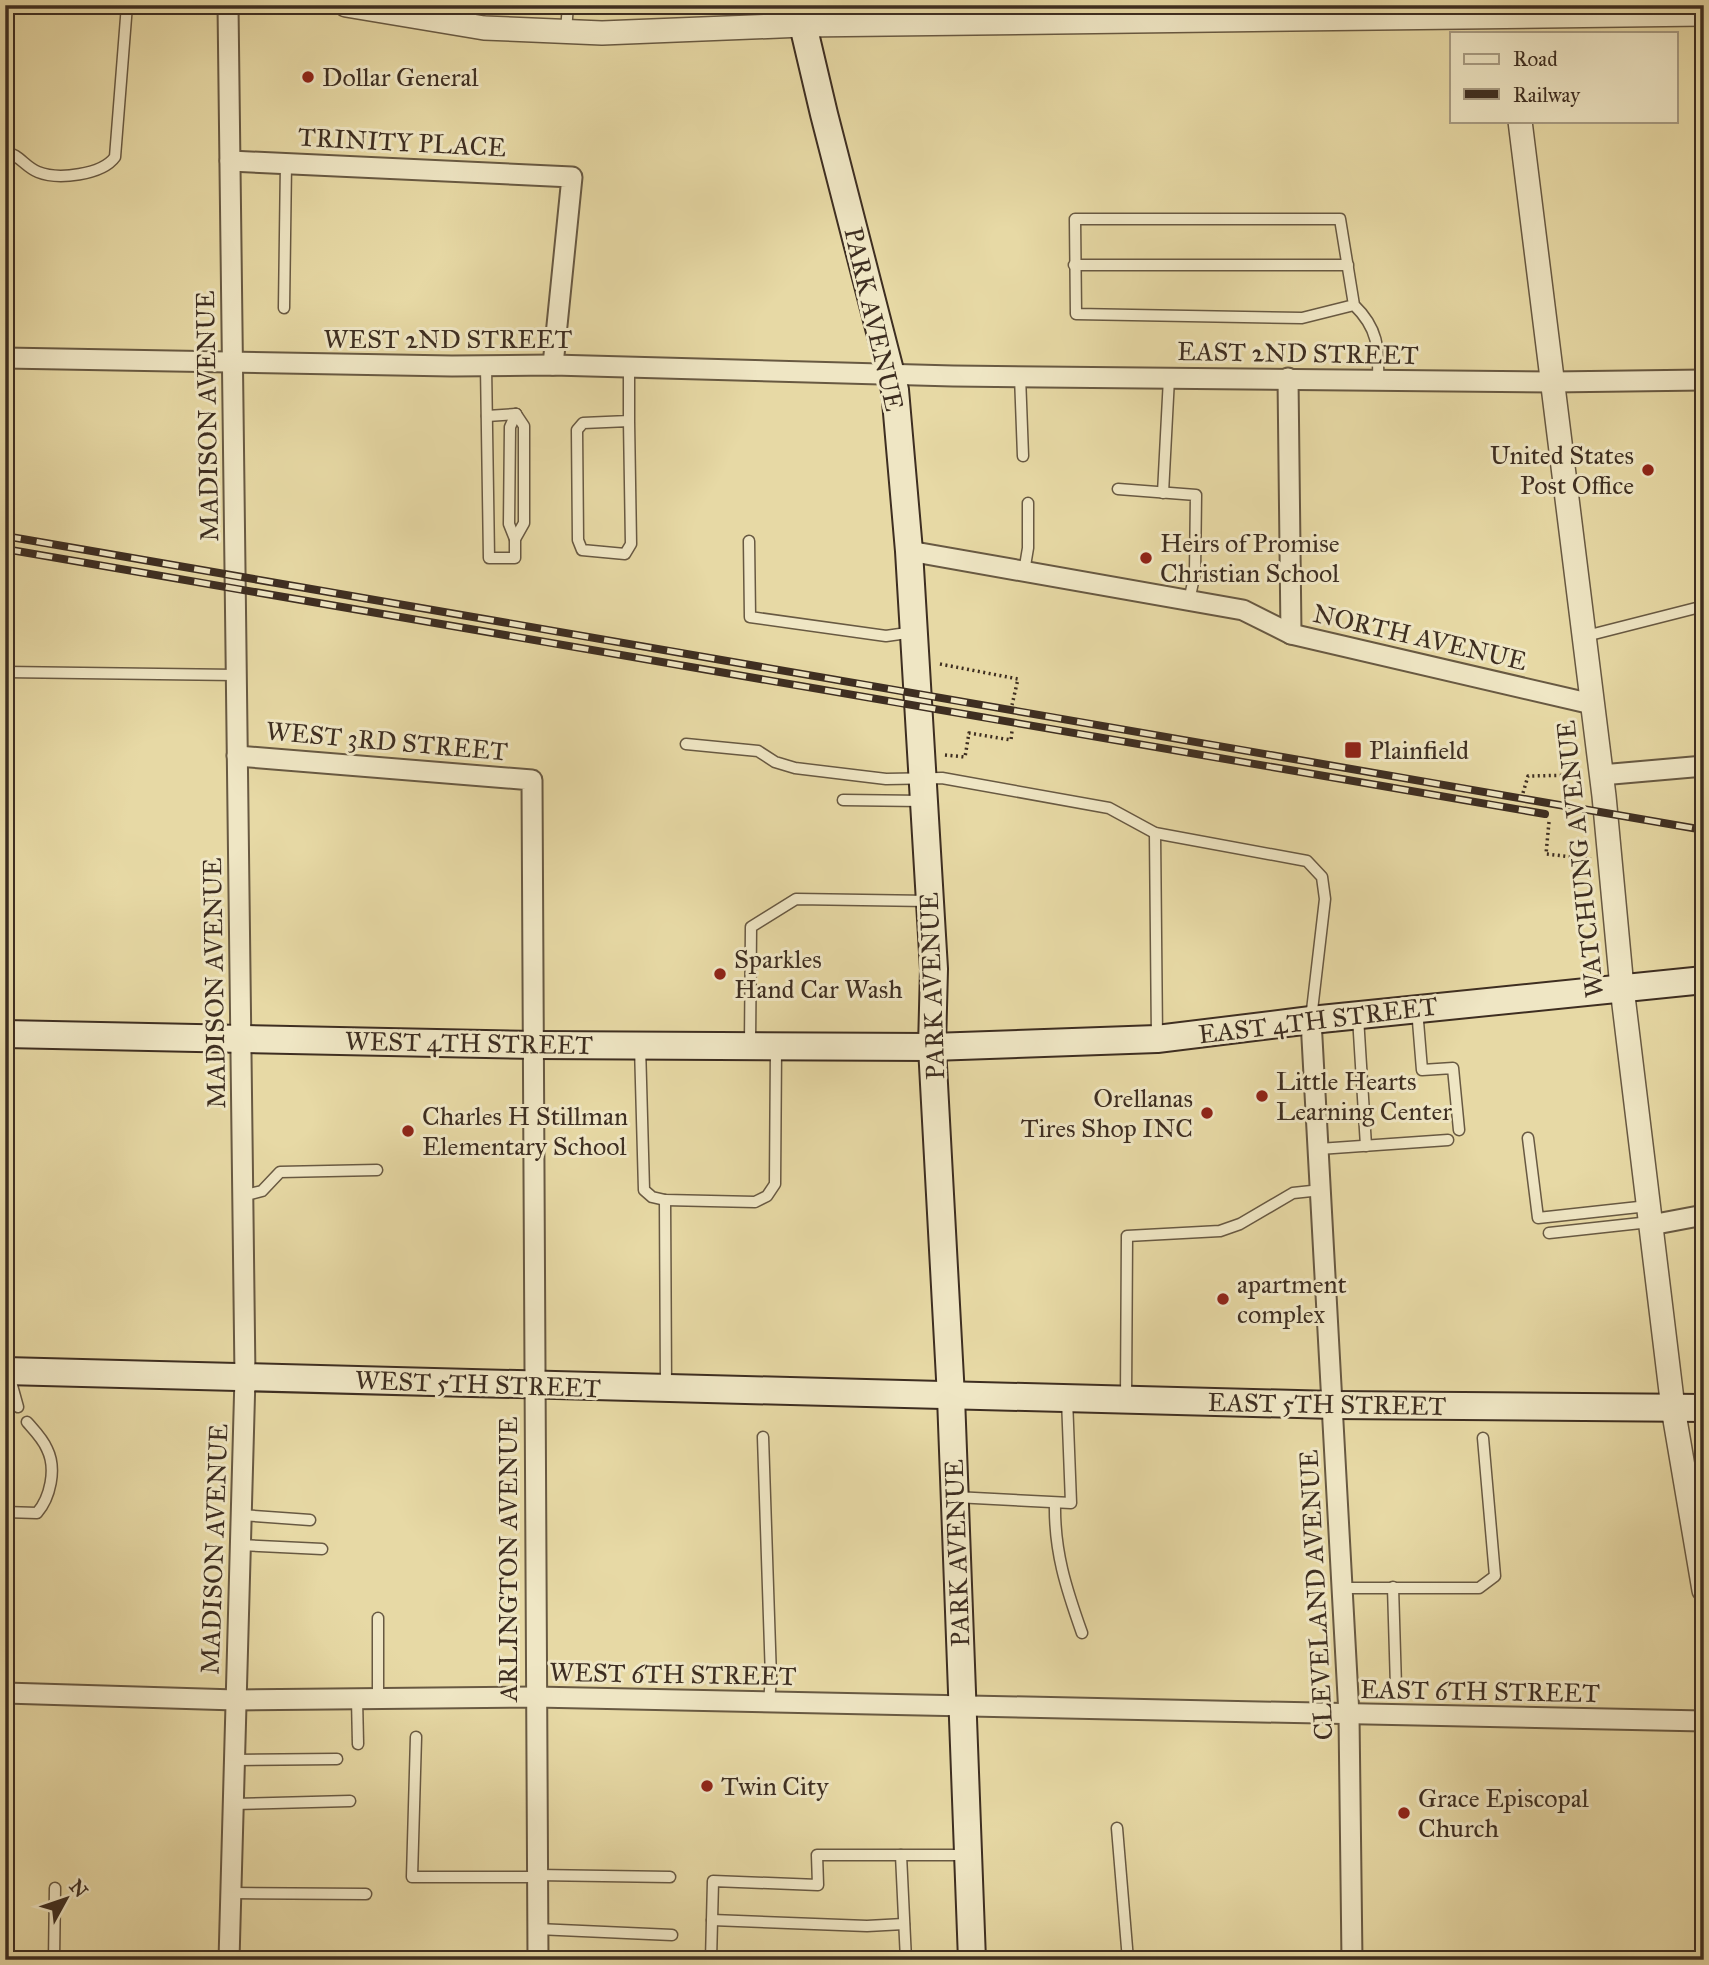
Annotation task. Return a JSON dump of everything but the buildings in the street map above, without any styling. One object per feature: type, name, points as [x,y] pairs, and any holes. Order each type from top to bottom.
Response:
[{"type":"main road","name":"PARK AVENUE","points":[[803,15],[891,374],[909,551],[934,969],[932,1046],[951,1396],[972,1960]]},
{"type":"main road","name":"EAST 4TH STREET","points":[[932,1046],[1157,1039],[1311,1020],[1704,980]]},
{"type":"main road","name":"WEST 4TH STREET","points":[[5,1034],[536,1045],[932,1046]]},
{"type":"main road","name":"WEST 5TH STREET","points":[[7,1371],[951,1396]]},
{"type":"main road","name":"EAST 5TH STREET","points":[[951,1396],[1334,1405],[1704,1408]]},
{"type":"street","name":"MADISON AVENUE","points":[[228,5],[245,1377],[229,1960]]},
{"type":"street","points":[[346,5],[484,28],[566,31],[803,15],[1508,18],[1704,13]]},
{"type":"street","name":"WATCHUNG AVENUE","points":[[1520,122],[1601,775],[1622,988],[1650,1218],[1674,1408],[1704,1590]]},
{"type":"street","name":"TRINITY PLACE","points":[[230,161],[572,177],[553,365]]},
{"type":"street","name":"WEST 2ND STREET","points":[[5,358],[553,365],[891,374]]},
{"type":"street","name":"EAST 2ND STREET","points":[[891,374],[1552,382],[1704,380]]},
{"type":"street","points":[[1288,378],[1291,634]]},
{"type":"street","name":"NORTH AVENUE","points":[[909,551],[1243,610],[1291,634],[1592,704]]},
{"type":"street","name":"WEST 3RD STREET","points":[[237,756],[532,780]]},
{"type":"street","points":[[1601,775],[1704,766]]},
{"type":"street","name":"ARLINGTON AVENUE","points":[[532,780],[536,1045],[534,1386],[538,1960]]},
{"type":"street","name":"CLEVELAND AVENUE","points":[[1311,1020],[1349,1715],[1352,1960]]},
{"type":"street","points":[[1650,1218],[1704,1215]]},
{"type":"street","name":"WEST 6TH STREET","points":[[5,1693],[236,1700],[535,1698],[962,1705]]},
{"type":"street","name":"EAST 6TH STREET","points":[[962,1705],[1704,1721]]},
{"type":"lane","points":[[5,152],[13,153],[37,172],[80,174],[110,165],[115,158],[127,5]]},
{"type":"lane","points":[[566,31],[568,5]]},
{"type":"lane","points":[[284,308],[286,163]]},
{"type":"lane","points":[[1354,305],[1302,318],[1076,314],[1075,219],[1340,219],[1354,305],[1369,319],[1379,342],[1378,380]]},
{"type":"lane","points":[[1074,265],[1348,265]]},
{"type":"lane","points":[[486,366],[489,558],[515,558],[515,539],[509,524],[510,427],[516,414],[487,416]]},
{"type":"lane","points":[[629,367],[631,544],[625,554],[582,550],[578,540],[577,430],[583,424],[629,421]]},
{"type":"lane","points":[[1020,376],[1023,456]]},
{"type":"lane","points":[[1163,493],[1169,377]]},
{"type":"lane","points":[[1118,489],[1196,495],[1195,573],[1189,601]]},
{"type":"lane","points":[[1024,572],[1028,548],[1028,503]]},
{"type":"lane","points":[[748,541],[750,617],[886,636],[914,632]]},
{"type":"lane","points":[[1584,637],[1704,606]]},
{"type":"lane","points":[[5,672],[236,675]]},
{"type":"lane","points":[[686,744],[758,751],[775,762],[795,768],[923,791]]},
{"type":"lane","points":[[842,800],[923,791],[942,778],[1109,808],[1155,833],[1307,861],[1322,877],[1325,899],[1311,1020]]},
{"type":"lane","points":[[1155,833],[1157,1039]]},
{"type":"lane","points":[[640,1045],[644,1190],[652,1197],[665,1200],[755,1202],[772,1190],[775,1184],[751,928],[796,899],[930,901]]},
{"type":"lane","points":[[1417,1009],[1422,1070],[1453,1068],[1459,1130]]},
{"type":"lane","points":[[1358,1015],[1366,1146]]},
{"type":"lane","points":[[1528,1138],[1538,1218],[1650,1218]]},
{"type":"lane","points":[[1319,1149],[1448,1140]]},
{"type":"lane","points":[[242,1196],[262,1191],[280,1172],[377,1170]]},
{"type":"lane","points":[[1126,1400],[1127,1236],[1220,1231],[1240,1224],[1293,1193],[1322,1190]]},
{"type":"lane","points":[[665,1200],[666,1390]]},
{"type":"lane","points":[[1549,1233],[1650,1218]]},
{"type":"lane","points":[[7,1371],[18,1408]]},
{"type":"lane","points":[[955,1497],[1070,1503],[1066,1399]]},
{"type":"lane","points":[[5,1512],[37,1513],[47,1501],[51,1475],[48,1451],[27,1422]]},
{"type":"lane","points":[[763,1437],[771,1678],[769,1702]]},
{"type":"lane","points":[[1343,1588],[1479,1588],[1495,1576],[1483,1438]]},
{"type":"lane","points":[[1055,1503],[1057,1559],[1069,1602],[1082,1633]]},
{"type":"lane","points":[[241,1515],[310,1520]]},
{"type":"lane","points":[[240,1545],[322,1549]]},
{"type":"lane","points":[[1393,1587],[1396,1687]]},
{"type":"lane","points":[[378,1699],[379,1618]]},
{"type":"lane","points":[[357,1699],[358,1744]]},
{"type":"lane","points":[[416,1737],[412,1877],[670,1877]]},
{"type":"lane","points":[[235,1759],[337,1759]]},
{"type":"lane","points":[[233,1804],[350,1801]]},
{"type":"lane","points":[[1117,1828],[1128,1960]]},
{"type":"lane","points":[[711,1960],[712,1881],[818,1885],[817,1855],[968,1854]]},
{"type":"lane","points":[[901,1855],[906,1960]]},
{"type":"lane","points":[[54,1960],[55,1888]]},
{"type":"lane","points":[[231,1893],[366,1894]]},
{"type":"lane","points":[[712,1920],[867,1926],[904,1924]]},
{"type":"lane","points":[[537,1929],[672,1934]]},
{"type":"path","points":[[915,659],[1018,679],[1012,705]]},
{"type":"path","points":[[921,753],[965,757],[969,733],[1011,740],[1012,731]]},
{"type":"path","points":[[1523,793],[1528,776],[1556,775]]},
{"type":"path","points":[[1549,822],[1546,854],[1611,861]]},
{"type":"railway","points":[[5,536],[1704,830]]},
{"type":"railway","points":[[5,549],[1545,814]]},
{"type":"place","name":"Dollar General","points":[[308,77]]},
{"type":"place","name":"United States Post Office","points":[[1648,470]]},
{"type":"place","name":"Heirs of Promise Christian School","points":[[1146,558]]},
{"type":"place","name":"Plainfield","points":[[1353,750]]},
{"type":"place","name":"Sparkles Hand Car Wash","points":[[720,974]]},
{"type":"place","name":"Little Hearts Learning Center","points":[[1262,1096]]},
{"type":"place","name":"Orellanas Tires Shop INC","points":[[1207,1113]]},
{"type":"place","name":"Charles H Stillman Elementary School","points":[[408,1131]]},
{"type":"place","name":"apartment complex","points":[[1223,1299]]},
{"type":"place","name":"Twin City","points":[[707,1786]]},
{"type":"place","name":"Grace Episcopal Church","points":[[1404,1813]]}]
